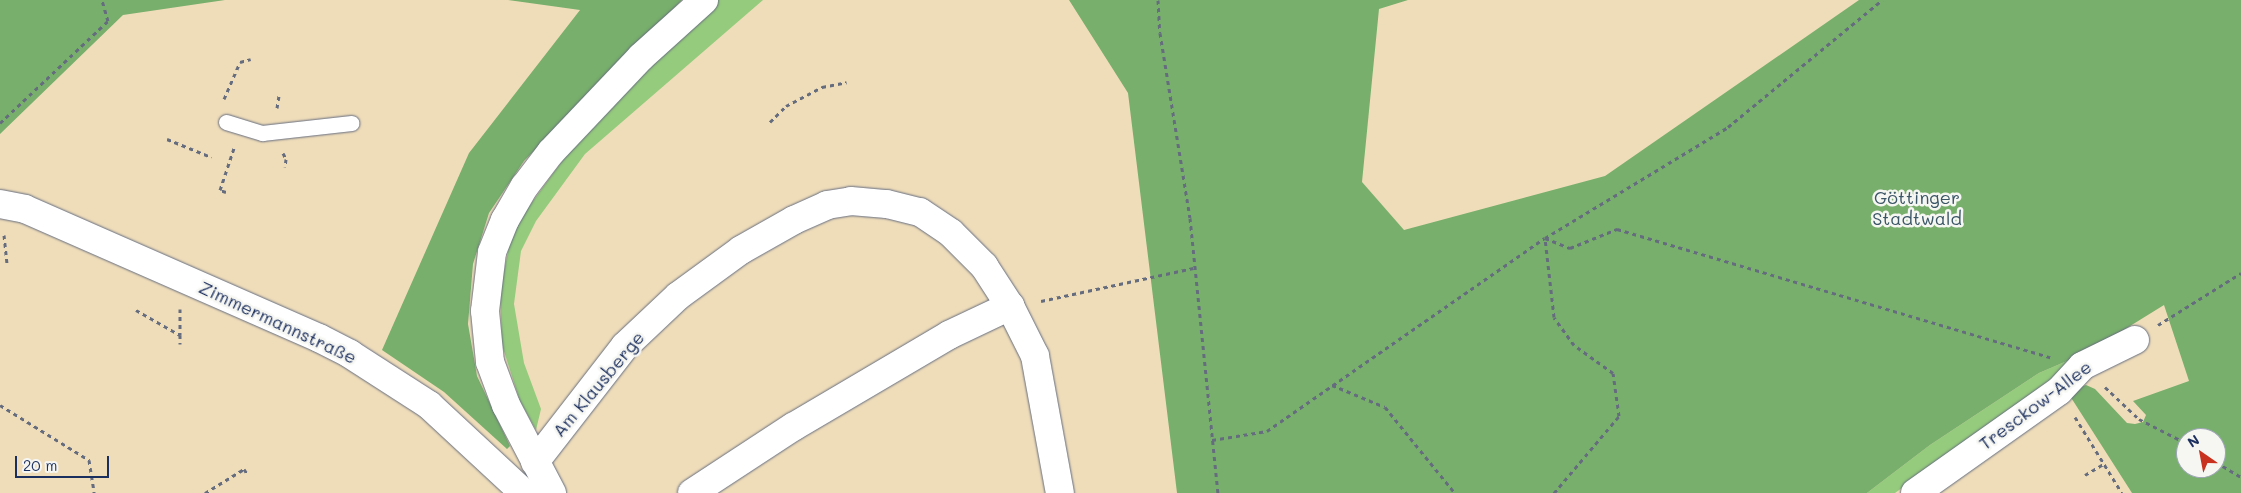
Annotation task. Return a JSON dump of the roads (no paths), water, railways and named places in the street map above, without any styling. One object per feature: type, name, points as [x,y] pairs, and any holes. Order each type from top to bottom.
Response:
[{"type":"street","points":[[552,493],[506,405],[490,362],[485,311],[492,252],[504,220],[525,186],[551,152],[641,57],[704,0]]},
{"type":"street","name":"Am Klausberge","points":[[535,462],[625,346],[678,296],[741,250],[827,205],[851,201],[887,204],[920,212],[951,233],[984,266],[1010,306],[1035,356],[1060,493]]},
{"type":"street","name":"Zimmermannstraße","points":[[0,204],[25,208],[320,338],[350,354],[429,405],[524,493]]},
{"type":"street","points":[[692,493],[793,427],[949,335],[1010,306]]},
{"type":"street","name":"Tresckow-Allee","points":[[1915,493],[2059,391],[2082,366],[2135,340]]},
{"type":"lane","points":[[226,122],[262,133],[351,123]]},
{"type":"park label","name":"Göttinger Stadtwald","points":[[1917,208]]}]
